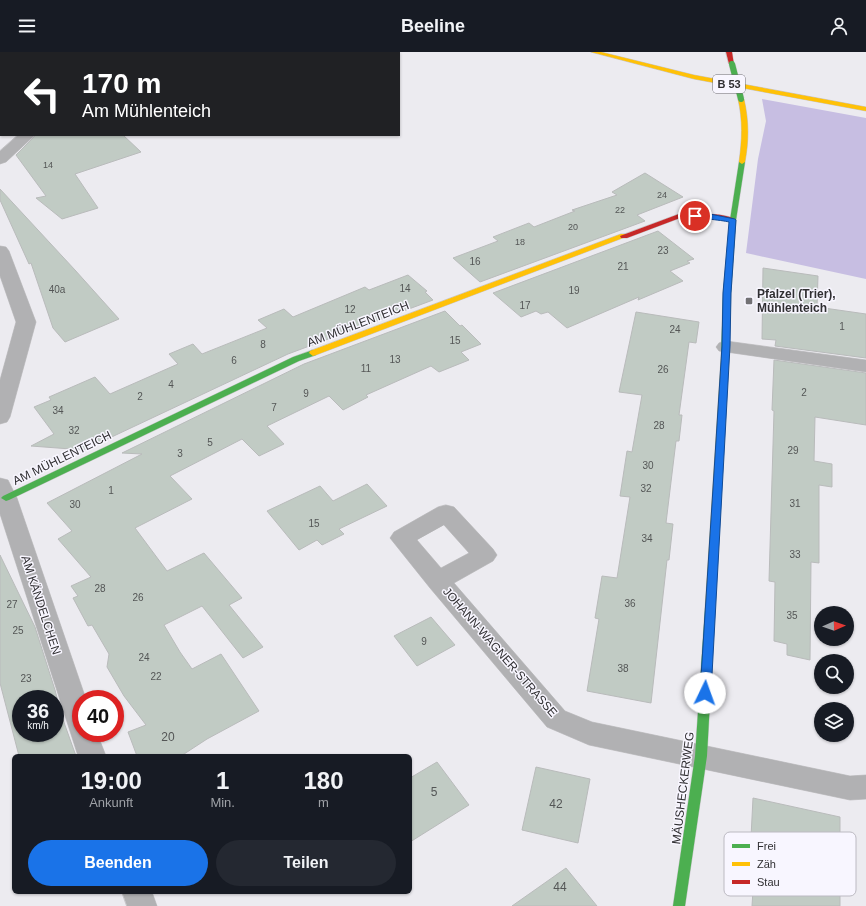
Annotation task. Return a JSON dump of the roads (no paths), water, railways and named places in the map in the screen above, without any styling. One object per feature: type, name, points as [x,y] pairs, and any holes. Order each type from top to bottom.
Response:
[{"type":"street","name":"B 53","points":[[594,52],[708,80],[866,109]]},
{"type":"street","name":"MÄUSHECKERWEG","points":[[679,906],[701,756],[726,346],[727,293],[733,220],[747,133],[746,118],[730,52]]},
{"type":"street","points":[[0,159],[26,136]]},
{"type":"street","name":"AM MÜHLENTEICH","points":[[3,492],[296,359],[679,216],[710,216],[733,220]]},
{"type":"street","points":[[0,251],[26,322],[0,418]]},
{"type":"street","points":[[726,346],[866,366]]},
{"type":"street","name":"AM KÄNDELCHEN","points":[[3,492],[72,697]]},
{"type":"street","name":"JOHANN-WAGNER-STRASSE","points":[[438,582],[556,719],[589,733],[850,788],[866,787]]},
{"type":"street","points":[[87,742],[91,754]]},
{"type":"street","points":[[138,894],[142,906]]},
{"type":"place","name":"Pfalzel (Trier), Mühlenteich","points":[[749,301]]}]
